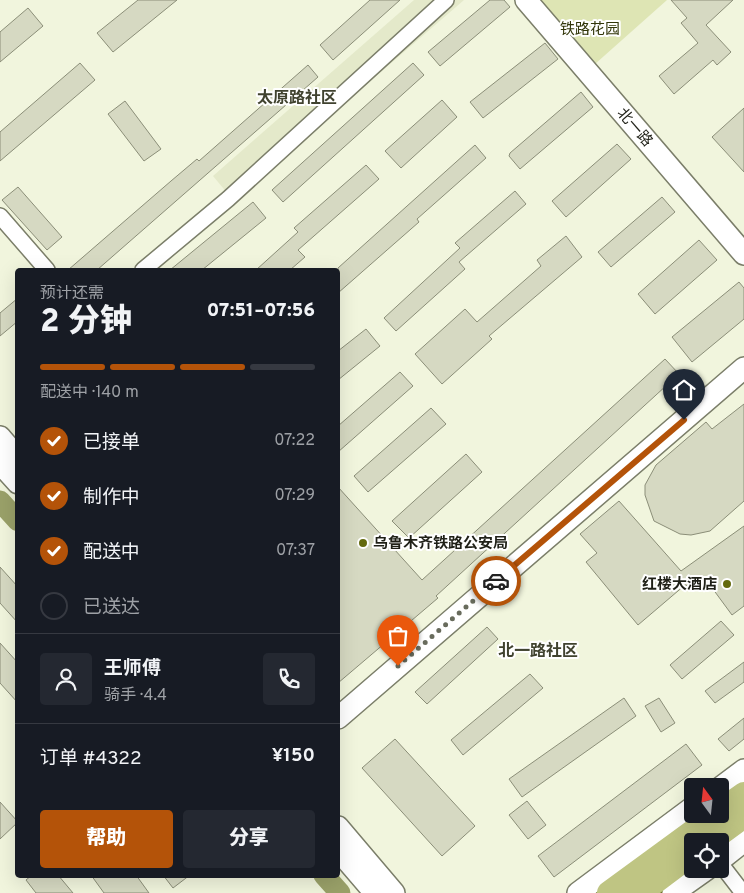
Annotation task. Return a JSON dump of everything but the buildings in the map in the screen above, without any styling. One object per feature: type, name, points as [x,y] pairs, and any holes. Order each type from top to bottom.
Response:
[{"type":"main road","points":[[729,805],[744,794]]},
{"type":"main road","points":[[721,833],[744,816]]},
{"type":"main road","points":[[609,893],[705,823]]},
{"type":"main road","points":[[640,893],[684,860]]},
{"type":"street","points":[[144,268],[228,198],[446,0]]},
{"type":"street","name":"北一路","points":[[526,0],[744,254]]},
{"type":"street","points":[[0,216],[45,268]]},
{"type":"street","points":[[340,716],[744,368]]},
{"type":"street","points":[[0,438],[15,455]]},
{"type":"street","points":[[0,463],[15,480]]},
{"type":"street","points":[[729,781],[744,770]]},
{"type":"street","points":[[578,893],[684,814]]},
{"type":"street","points":[[340,829],[394,893]]},
{"type":"street","points":[[729,854],[744,841]]},
{"type":"street","points":[[340,852],[375,893]]},
{"type":"street","points":[[729,873],[744,893]]},
{"type":"street","points":[[673,893],[694,878]]},
{"type":"shaded area","points":[[414,0],[464,0],[233,200],[213,176]]},
{"type":"green space","name":"铁路花园","points":[[526,0],[667,0],[586,72]]},
{"type":"waterway","points":[[0,501],[15,518]]},
{"type":"waterway","points":[[327,878],[340,893]]},
{"type":"way so far","points":[[398,666],[496,581]]},
{"type":"place","name":"乌鲁木齐铁路公安局","points":[[363,543]]},
{"type":"place","name":"红楼大酒店","points":[[727,584]]},
{"type":"district","name":"太原路社区","points":[[297,97]]},
{"type":"district","name":"北一路社区","points":[[538,650]]},
{"type":"route","points":[[496,581],[684,420]]}]
